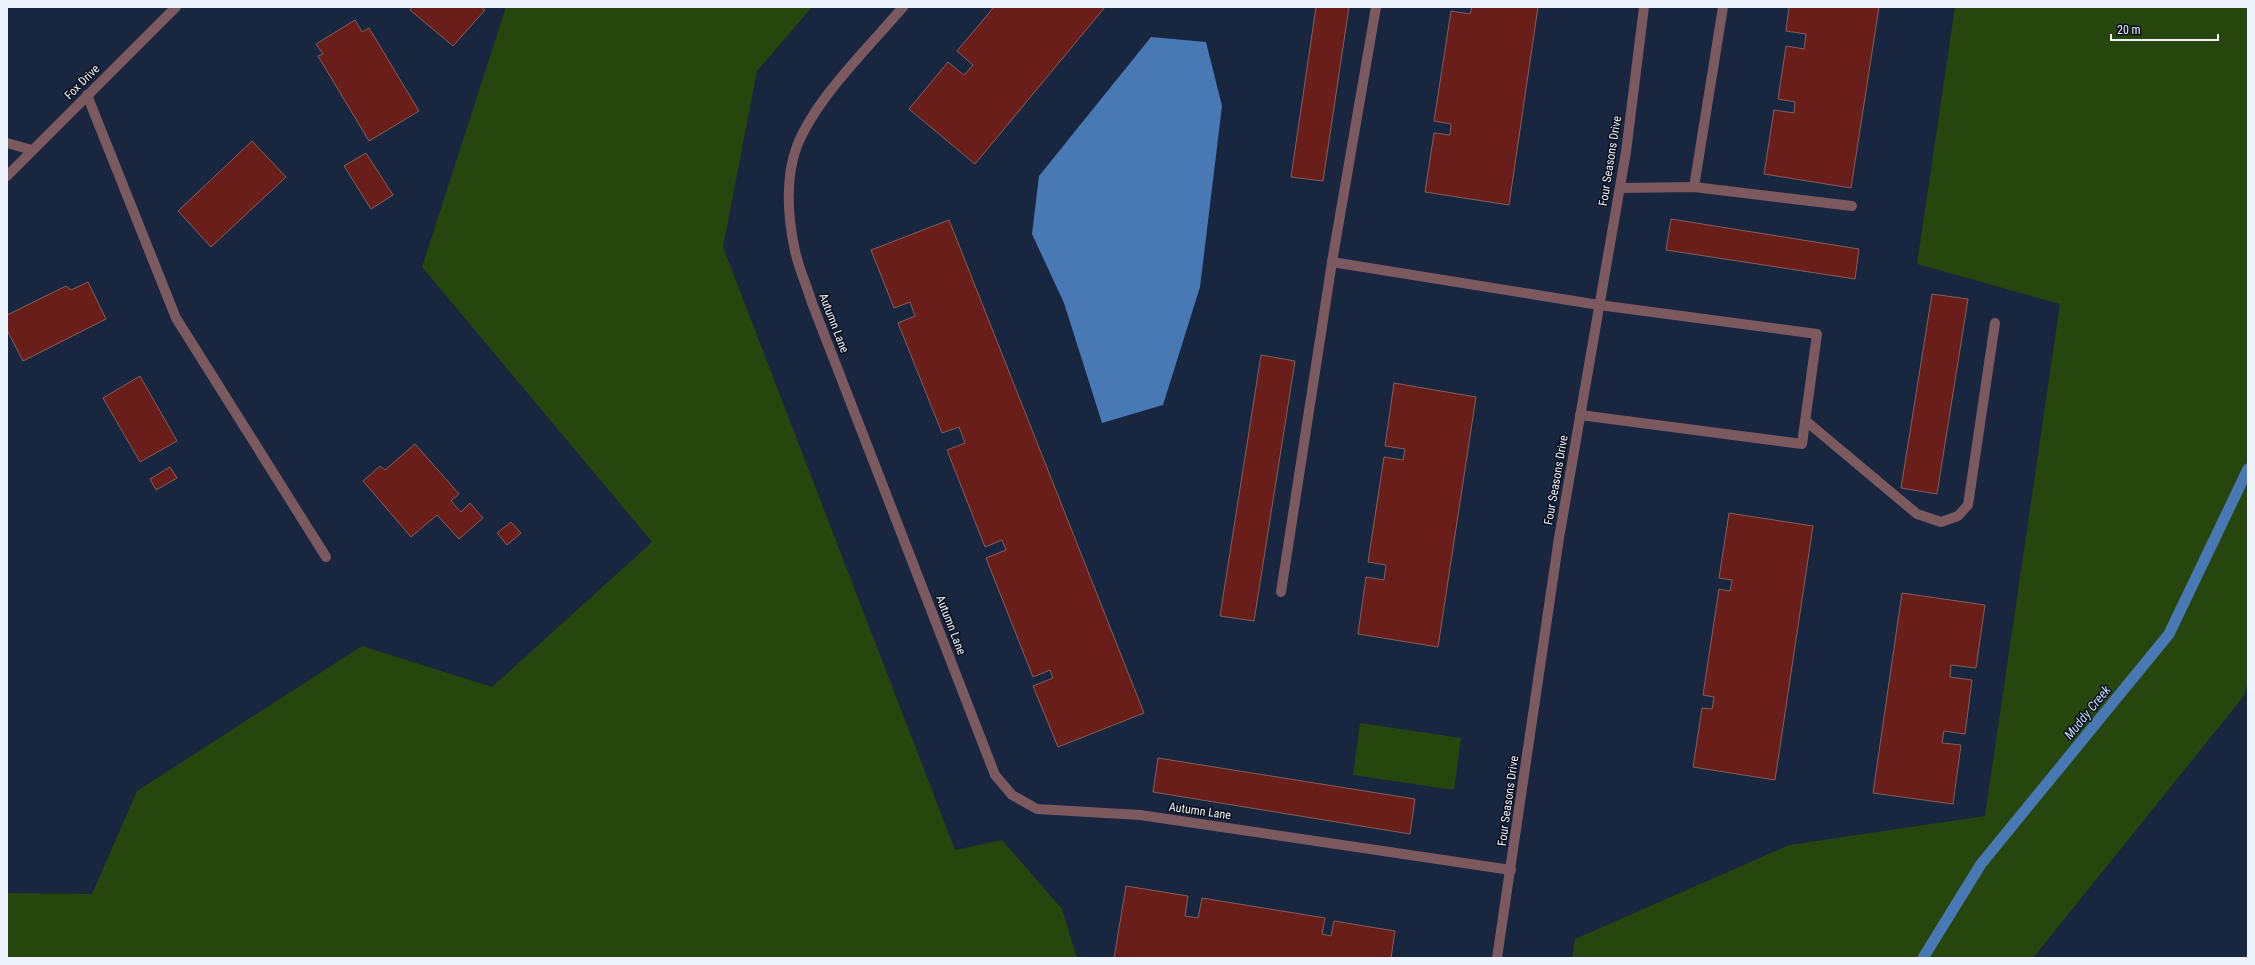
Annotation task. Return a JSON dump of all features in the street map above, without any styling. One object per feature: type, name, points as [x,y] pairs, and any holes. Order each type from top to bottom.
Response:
[{"type":"street","name":"Fox Drive","points":[[7,176],[176,7]]},
{"type":"street","name":"Autumn Lane","points":[[903,7],[822,101],[796,147],[790,174],[789,200],[791,227],[795,252],[812,303],[995,775],[1012,794],[1037,809],[1140,815],[1511,870]]},
{"type":"street","points":[[1281,592],[1332,262],[1376,7]]},
{"type":"street","name":"Four Seasons Drive","points":[[1497,958],[1559,538],[1620,188],[1644,7]]},
{"type":"street","points":[[1694,187],[1723,7]]},
{"type":"street","points":[[87,95],[176,318],[326,557]]},
{"type":"street","points":[[7,143],[32,150]]},
{"type":"street","points":[[1620,188],[1694,187],[1852,206]]},
{"type":"street","points":[[1332,262],[1600,305],[1817,334],[1802,444],[1580,415]]},
{"type":"street","points":[[1806,421],[1917,514],[1941,522],[1958,516],[1968,505],[1995,323]]},
{"type":"green space","points":[[506,7],[812,7],[757,71],[723,247],[955,850],[1002,840],[1062,909],[1077,958],[7,958],[7,893],[92,894],[137,791],[362,646],[492,687],[652,542],[422,267]]},
{"type":"green space","points":[[1955,7],[2248,7],[2248,683],[2243,697],[2033,958],[1572,958],[1575,939],[1789,845],[1985,816],[2060,304],[1917,264]]},
{"type":"green space","points":[[1360,723],[1461,738],[1454,790],[1353,775]]},
{"type":"water","points":[[1151,37],[1206,42],[1222,106],[1200,287],[1163,405],[1102,423],[1064,303],[1032,234],[1039,176]]},
{"type":"building","points":[[412,7],[481,7],[485,10],[453,46],[410,10]]},
{"type":"building","points":[[994,7],[1105,7],[975,164],[909,109],[948,62],[964,75],[973,65],[957,51]]},
{"type":"building","points":[[1316,7],[1349,7],[1323,181],[1291,177]]},
{"type":"building","points":[[1472,7],[1538,7],[1509,205],[1425,192],[1434,133],[1450,135],[1451,124],[1434,121],[1451,11],[1470,14]]},
{"type":"building","points":[[1789,7],[1879,7],[1851,188],[1764,174],[1774,110],[1794,113],[1795,102],[1778,99],[1786,46],[1804,49],[1806,34],[1786,31]]},
{"type":"building","points":[[355,20],[362,32],[369,28],[419,111],[369,141],[318,56],[323,54],[316,44]]},
{"type":"building","points":[[252,141],[286,177],[211,247],[178,211]]},
{"type":"building","points":[[366,153],[393,195],[371,209],[344,166]]},
{"type":"building","points":[[1671,219],[1859,249],[1855,279],[1666,250]]},
{"type":"building","points":[[949,220],[1144,713],[1058,747],[1033,686],[1053,678],[1050,670],[1033,677],[986,558],[1006,550],[1002,540],[985,547],[947,450],[965,443],[959,427],[942,433],[898,323],[915,316],[910,302],[894,308],[871,250]]},
{"type":"building","points":[[88,282],[106,319],[23,361],[7,330],[7,315],[66,286],[71,290]]},
{"type":"building","points":[[1932,294],[1968,299],[1937,494],[1901,488]]},
{"type":"building","points":[[1261,355],[1295,361],[1254,621],[1220,616]]},
{"type":"building","points":[[140,376],[177,441],[140,462],[103,398]]},
{"type":"building","points":[[1394,383],[1476,397],[1438,647],[1358,634],[1366,577],[1384,580],[1386,565],[1368,562],[1384,457],[1403,460],[1405,449],[1385,446]]},
{"type":"building","points":[[415,444],[459,494],[451,501],[461,512],[470,503],[483,518],[459,539],[437,515],[411,537],[363,481],[380,466],[385,470]]},
{"type":"building","points":[[170,467],[177,478],[156,490],[150,479]]},
{"type":"building","points":[[1729,513],[1813,526],[1775,780],[1693,767],[1702,708],[1712,709],[1714,697],[1703,695],[1719,589],[1730,591],[1732,580],[1719,578]]},
{"type":"building","points":[[511,522],[521,533],[507,545],[497,533]]},
{"type":"building","points":[[1902,593],[1985,605],[1976,668],[1951,665],[1950,677],[1972,680],[1965,734],[1944,731],[1942,743],[1961,745],[1953,804],[1873,793]]},
{"type":"building","points":[[1158,758],[1415,799],[1410,834],[1153,792]]},
{"type":"building","points":[[1126,886],[1188,896],[1185,916],[1198,918],[1202,898],[1325,918],[1322,934],[1331,936],[1334,921],[1395,931],[1391,958],[1114,958]]},
{"type":"waterway","name":"Muddy Creek","points":[[1923,958],[1981,864],[2169,634],[2248,469]]}]
